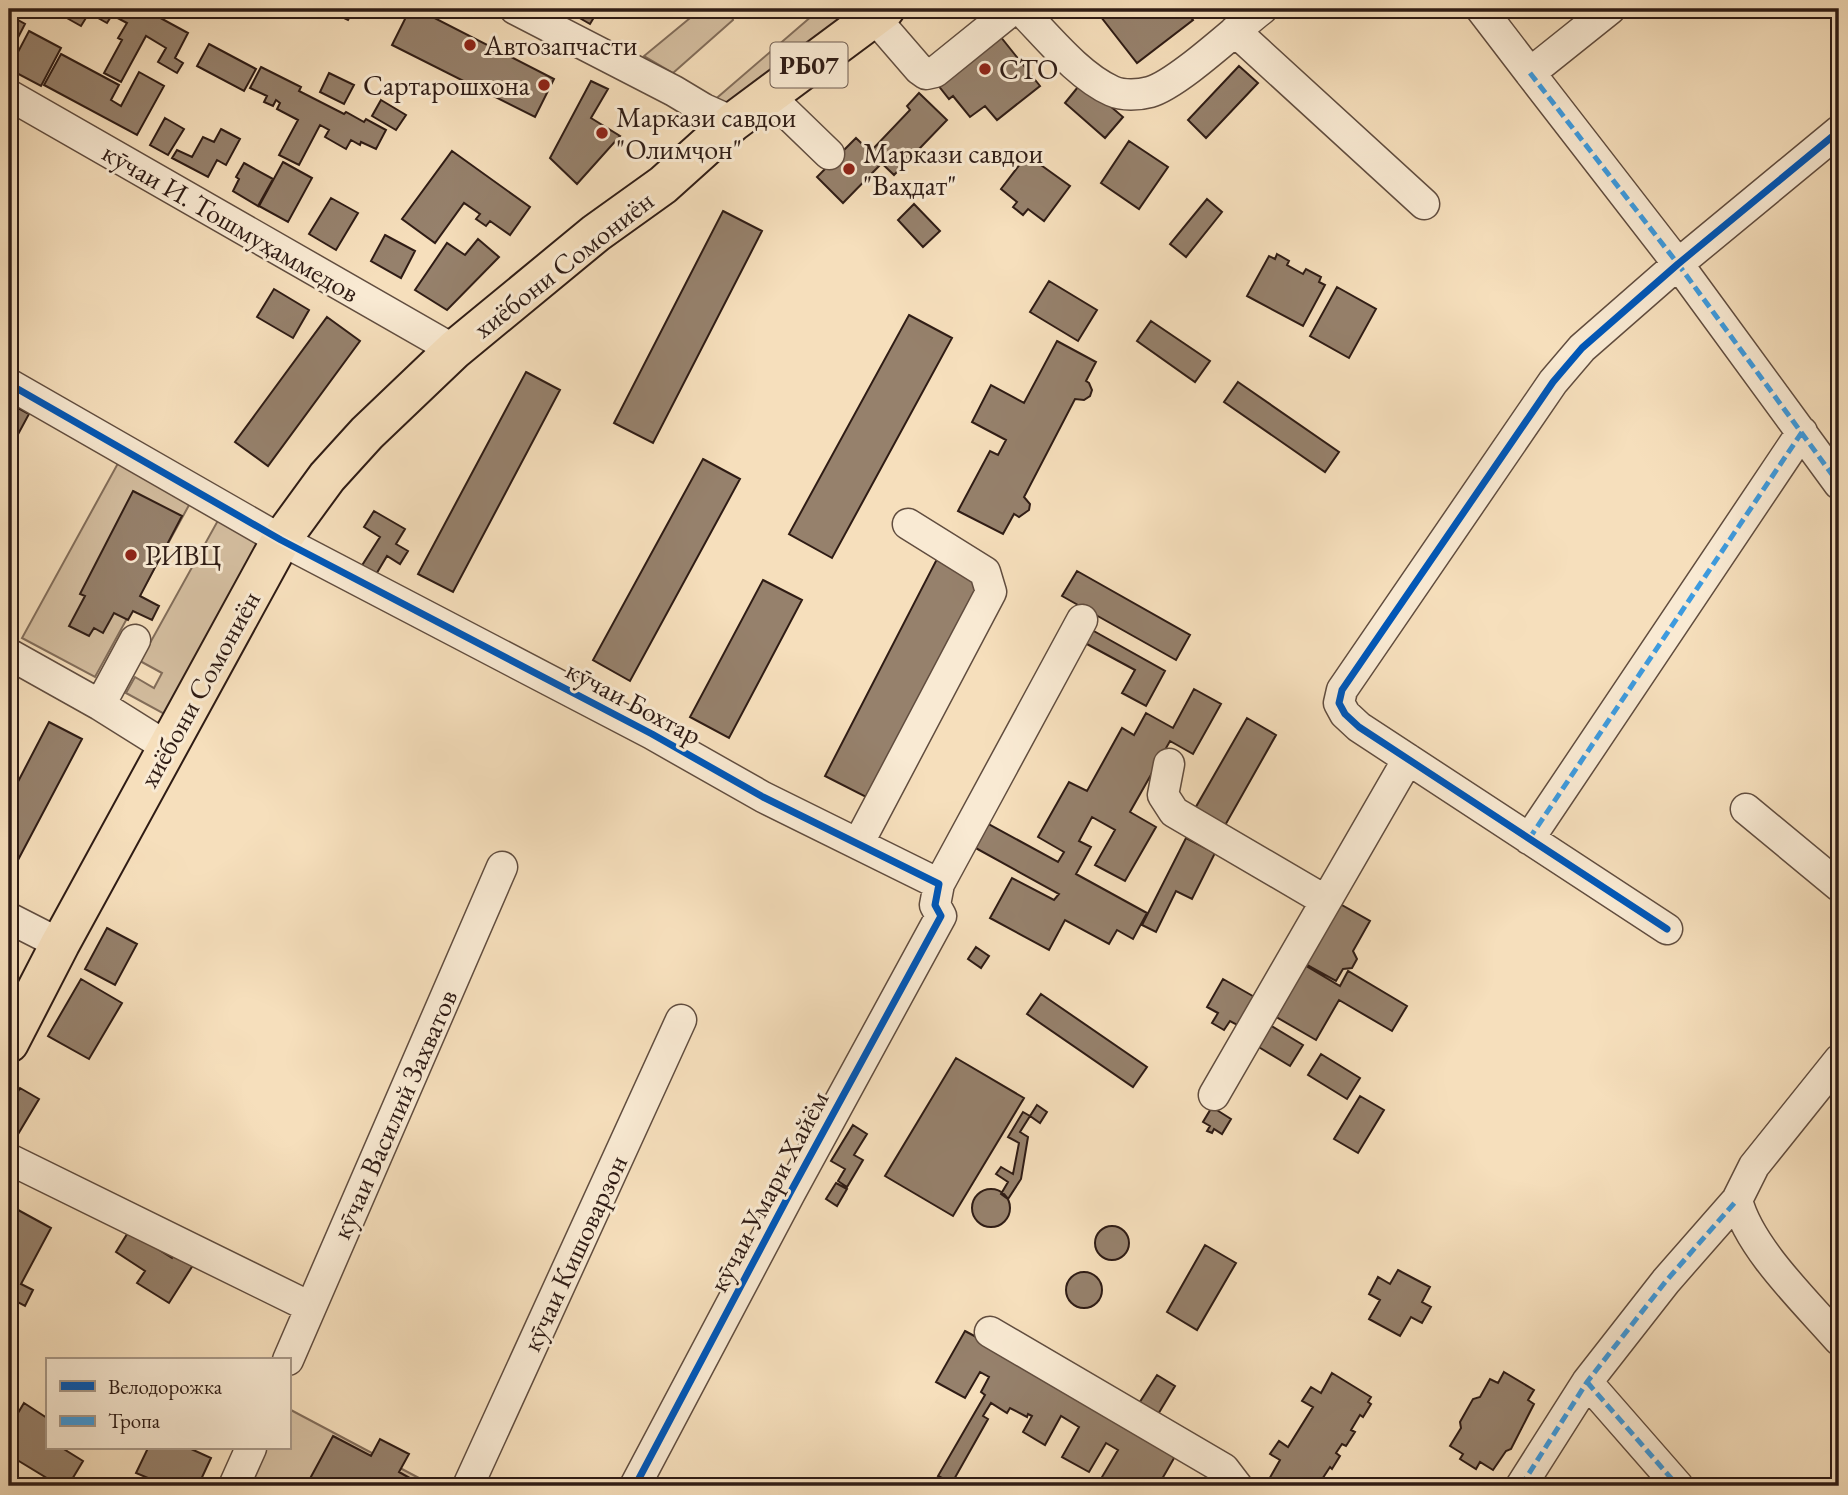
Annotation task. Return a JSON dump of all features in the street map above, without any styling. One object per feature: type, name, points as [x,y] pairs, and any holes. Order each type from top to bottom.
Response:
[{"type":"highway","name":"РБ07","points":[[733,122],[880,13]]},
{"type":"highway","name":"хиёбони Сомониён","points":[[9,1009],[52,941],[158,743],[274,536],[447,346],[663,185],[733,122]]},
{"type":"highway","name":"хиёбони Сомониён","points":[[9,1043],[52,941]]},
{"type":"street","points":[[515,9],[733,122]]},
{"type":"street","points":[[880,13],[919,69],[926,74],[935,72],[1013,9]]},
{"type":"street","points":[[1020,9],[1065,55],[1094,79],[1114,92],[1130,95],[1150,92],[1169,83],[1262,9]]},
{"type":"street","points":[[1481,9],[1678,264],[1839,484]]},
{"type":"street","points":[[1530,73],[1610,9]]},
{"type":"street","points":[[1235,31],[1423,204]]},
{"type":"street","name":"кӯчаи И. Тошмуҳаммедов","points":[[9,95],[447,346]]},
{"type":"street","points":[[768,95],[828,154]]},
{"type":"street","points":[[1667,929],[1359,727],[1339,704],[1342,690],[1553,382],[1582,348],[1678,264],[1839,131]]},
{"type":"street","name":"кӯчаи Бохтар","points":[[9,384],[274,536],[641,728],[763,797],[939,884]]},
{"type":"street","points":[[1530,839],[1802,432]]},
{"type":"street","points":[[858,844],[991,592],[985,572],[908,524]]},
{"type":"street","points":[[939,884],[1082,620]]},
{"type":"street","points":[[100,705],[135,640]]},
{"type":"street","points":[[9,654],[100,705],[158,743]]},
{"type":"street","points":[[1214,1096],[1408,759]]},
{"type":"street","points":[[1169,764],[1163,795],[1174,812],[1326,901]]},
{"type":"street","points":[[1746,809],[1839,886]]},
{"type":"street","name":"кӯчаи Василий Захватов","points":[[289,1358],[502,867]]},
{"type":"street","name":"кӯчаи Умари Хайём","points":[[635,1486],[790,1193],[942,916],[936,905],[939,884]]},
{"type":"street","points":[[9,918],[52,941]]},
{"type":"street","name":"кӯчаи Кишоварзон","points":[[468,1486],[681,1020]]},
{"type":"street","points":[[1521,1486],[1587,1382],[1666,1280],[1737,1200],[1754,1166],[1839,1059]]},
{"type":"street","points":[[9,1159],[310,1307]]},
{"type":"street","points":[[1737,1200],[1742,1217],[1763,1251],[1839,1340]]},
{"type":"street","points":[[990,1332],[1224,1469],[1237,1486]]},
{"type":"street","points":[[1587,1382],[1678,1486]]},
{"type":"street","points":[[234,1486],[250,1450]]},
{"type":"shaded area","points":[[701,9],[729,9],[733,20],[673,73],[644,56]]},
{"type":"shaded area","points":[[820,9],[887,9],[733,122],[704,109]]},
{"type":"shaded area","points":[[122,456],[194,496],[95,677],[22,638]]},
{"type":"shaded area","points":[[221,515],[266,539],[168,716],[126,693],[135,677],[154,688],[162,673],[140,661]]},
{"type":"shaded area","points":[[290,1410],[434,1486],[248,1486],[262,1450],[290,1450]]},
{"type":"building","points":[[70,9],[144,9],[188,33],[175,58],[183,63],[177,73],[158,62],[166,48],[146,36],[121,82],[104,73],[122,40],[118,38],[127,23],[112,15],[107,23],[89,13],[81,26],[65,17]]},
{"type":"building","points":[[325,9],[354,9],[348,20]]},
{"type":"building","points":[[410,9],[417,9],[554,79],[535,117],[392,45]]},
{"type":"building","points":[[564,9],[599,9],[590,24]]},
{"type":"building","points":[[1112,9],[1184,9],[1193,20],[1137,63],[1101,17]]},
{"type":"building","points":[[9,15],[25,24],[9,55]]},
{"type":"building","points":[[29,31],[61,48],[41,86],[9,69]]},
{"type":"building","points":[[1000,36],[1040,86],[997,120],[985,106],[970,117],[953,96],[949,99],[934,80]]},
{"type":"building","points":[[209,44],[256,69],[244,91],[197,66]]},
{"type":"building","points":[[61,54],[119,85],[111,100],[121,106],[139,72],[164,86],[137,135],[44,85]]},
{"type":"building","points":[[1239,66],[1258,83],[1206,138],[1188,120]]},
{"type":"building","points":[[261,67],[301,87],[299,91],[344,114],[346,112],[364,122],[366,119],[386,130],[376,149],[351,140],[346,149],[325,137],[329,130],[320,125],[299,165],[279,155],[298,120],[277,109],[280,103],[276,100],[273,106],[264,102],[267,96],[250,88]]},
{"type":"building","points":[[329,73],[354,85],[344,104],[320,92]]},
{"type":"building","points":[[591,81],[608,89],[591,118],[620,136],[577,184],[550,158]]},
{"type":"building","points":[[1082,82],[1123,117],[1105,138],[1065,103]]},
{"type":"building","points":[[919,93],[947,120],[894,175],[870,152],[910,110],[907,106]]},
{"type":"building","points":[[381,100],[406,115],[396,130],[372,116]]},
{"type":"building","points":[[165,118],[184,129],[168,155],[150,145]]},
{"type":"building","points":[[221,129],[240,139],[226,165],[217,160],[208,177],[172,158],[177,150],[192,157],[203,137],[214,142]]},
{"type":"building","points":[[856,138],[882,163],[843,203],[817,177]]},
{"type":"building","points":[[1129,141],[1168,167],[1139,209],[1101,183]]},
{"type":"building","points":[[452,151],[530,207],[510,235],[490,221],[486,226],[476,219],[480,214],[464,203],[435,243],[402,219]]},
{"type":"building","points":[[1027,155],[1070,186],[1044,221],[1028,209],[1023,215],[1013,207],[1017,202],[1001,189]]},
{"type":"building","points":[[283,162],[312,178],[288,222],[259,206]]},
{"type":"building","points":[[244,163],[273,179],[258,206],[233,191],[239,179],[236,177]]},
{"type":"building","points":[[331,198],[358,213],[336,250],[309,234]]},
{"type":"building","points":[[1207,199],[1222,212],[1186,257],[1170,244]]},
{"type":"building","points":[[914,204],[940,231],[923,247],[898,220]]},
{"type":"building","points":[[723,211],[762,231],[653,443],[614,423]]},
{"type":"building","points":[[385,235],[415,251],[401,278],[371,261]]},
{"type":"building","points":[[478,239],[499,257],[447,310],[415,290],[447,243],[465,255]]},
{"type":"building","points":[[1277,254],[1289,261],[1287,265],[1303,274],[1306,269],[1321,277],[1319,282],[1325,285],[1303,326],[1247,296],[1269,256],[1275,259]]},
{"type":"building","points":[[1049,281],[1097,310],[1078,341],[1030,312]]},
{"type":"building","points":[[1337,287],[1376,309],[1349,358],[1310,336]]},
{"type":"building","points":[[274,289],[309,310],[293,338],[257,317]]},
{"type":"building","points":[[909,315],[952,338],[832,558],[789,534]]},
{"type":"building","points":[[327,317],[360,341],[268,466],[235,442]]},
{"type":"building","points":[[1151,321],[1210,361],[1195,382],[1137,341]]},
{"type":"building","points":[[1057,341],[1096,362],[1086,381],[1092,390],[1090,396],[1084,400],[1075,399],[1024,497],[1030,504],[1029,510],[1019,517],[1014,514],[1003,534],[958,511],[990,451],[998,455],[1006,440],[972,422],[991,385],[1024,403]]},
{"type":"building","points":[[526,372],[560,390],[453,592],[418,574]]},
{"type":"building","points":[[1238,382],[1339,452],[1325,472],[1224,402]]},
{"type":"building","points":[[9,403],[29,414],[9,451]]},
{"type":"building","points":[[703,459],[740,479],[630,681],[593,660]]},
{"type":"building","name":"РИВЦ","points":[[133,491],[182,516],[140,596],[159,606],[152,620],[133,611],[128,620],[114,613],[103,633],[94,628],[89,636],[69,626],[85,596],[80,594]]},
{"type":"building","points":[[374,511],[405,529],[396,544],[408,551],[400,564],[387,556],[375,576],[361,567],[380,537],[364,527]]},
{"type":"building","points":[[937,559],[984,583],[872,800],[825,776]]},
{"type":"building","points":[[1077,571],[1190,635],[1176,660],[1062,596]]},
{"type":"building","points":[[763,580],[802,600],[729,738],[690,717]]},
{"type":"building","points":[[1092,630],[1165,671],[1146,706],[1122,693],[1135,670],[1085,643]]},
{"type":"building","points":[[1194,689],[1221,704],[1193,754],[1170,741],[1130,812],[1156,827],[1125,881],[1095,865],[1115,830],[1092,817],[1079,841],[1091,847],[1076,874],[1147,913],[1133,939],[1117,930],[1109,944],[1065,920],[1049,950],[990,918],[1012,878],[1054,900],[1059,894],[972,846],[985,822],[1058,862],[1064,852],[1038,837],[1069,782],[1087,791],[1122,728],[1134,735],[1146,713],[1173,728]]},
{"type":"building","points":[[1247,718],[1276,735],[1223,829],[1193,812]]},
{"type":"building","points":[[49,722],[82,739],[9,877],[9,799]]},
{"type":"building","points":[[1186,838],[1215,853],[1192,899],[1176,891],[1156,932],[1142,925]]},
{"type":"building","points":[[1333,900],[1370,921],[1353,951],[1357,959],[1352,968],[1343,969],[1336,981],[1298,960]]},
{"type":"building","points":[[107,928],[137,944],[115,985],[85,969]]},
{"type":"building","points":[[976,947],[989,956],[981,968],[968,959]]},
{"type":"building","points":[[1301,963],[1340,986],[1348,971],[1407,1006],[1392,1031],[1339,1000],[1316,1040],[1271,1014]]},
{"type":"building","points":[[81,979],[122,1003],[89,1059],[48,1036]]},
{"type":"building","points":[[1223,979],[1258,999],[1241,1027],[1230,1021],[1224,1030],[1212,1023],[1218,1013],[1207,1007]]},
{"type":"building","points":[[1041,994],[1147,1067],[1133,1087],[1027,1014]]},
{"type":"building","points":[[1270,1025],[1303,1045],[1290,1066],[1257,1046]]},
{"type":"building","points":[[1321,1054],[1360,1078],[1347,1099],[1308,1075]]},
{"type":"building","points":[[956,1058],[1024,1098],[953,1216],[885,1176]]},
{"type":"building","points":[[20,1088],[39,1099],[11,1146],[9,1107]]},
{"type":"building","points":[[1360,1096],[1384,1110],[1358,1153],[1334,1139]]},
{"type":"building","points":[[1037,1105],[1047,1112],[1040,1123],[1030,1116]]},
{"type":"building","points":[[1212,1107],[1231,1119],[1222,1134],[1214,1129],[1212,1133],[1207,1131],[1210,1126],[1203,1122]]},
{"type":"building","points":[[1023,1112],[1030,1116],[1020,1132],[1028,1137],[1021,1179],[1008,1199],[1001,1194],[1008,1182],[996,1174],[1001,1167],[1013,1174],[1019,1143],[1008,1137]]},
{"type":"building","points":[[853,1125],[867,1134],[854,1155],[863,1160],[847,1187],[838,1181],[845,1169],[831,1161]]},
{"type":"building","points":[[836,1183],[847,1189],[837,1206],[826,1199]]},
{"type":"building","points":[[991,1189],[1004,1195],[1010,1208],[1004,1221],[991,1227],[978,1221],[972,1208],[978,1195]]},
{"type":"building","points":[[9,1205],[51,1228],[21,1284],[33,1290],[25,1306],[12,1299],[9,1304]]},
{"type":"building","points":[[1112,1226],[1124,1231],[1129,1243],[1124,1255],[1112,1260],[1100,1255],[1095,1243],[1100,1231]]},
{"type":"building","points":[[129,1231],[172,1258],[177,1251],[195,1262],[169,1303],[137,1283],[145,1271],[116,1252]]},
{"type":"building","points":[[1205,1245],[1236,1263],[1197,1330],[1167,1312]]},
{"type":"building","points":[[1398,1270],[1430,1287],[1422,1302],[1431,1307],[1422,1323],[1411,1317],[1400,1336],[1369,1319],[1380,1300],[1369,1294],[1378,1277],[1390,1284]]},
{"type":"building","points":[[1084,1272],[1097,1277],[1102,1290],[1097,1303],[1084,1308],[1071,1303],[1066,1290],[1071,1277]]},
{"type":"building","points":[[965,1331],[1181,1446],[1158,1486],[1119,1486],[1102,1477],[1118,1450],[1106,1443],[1089,1472],[1062,1457],[1079,1427],[1061,1416],[1045,1445],[1023,1432],[1032,1416],[1028,1414],[1027,1417],[1010,1408],[1007,1413],[991,1403],[983,1416],[988,1419],[952,1483],[938,1476],[985,1395],[981,1392],[989,1377],[980,1372],[965,1398],[936,1382]]},
{"type":"building","points":[[1504,1372],[1534,1390],[1528,1400],[1534,1404],[1511,1449],[1506,1451],[1493,1470],[1480,1462],[1476,1469],[1460,1459],[1463,1454],[1450,1446],[1473,1399],[1480,1397],[1490,1379],[1498,1383]]},
{"type":"building","points":[[1332,1373],[1371,1397],[1368,1402],[1371,1404],[1351,1430],[1355,1432],[1346,1446],[1342,1444],[1336,1453],[1340,1456],[1319,1484],[1322,1486],[1277,1486],[1268,1481],[1280,1460],[1270,1454],[1279,1441],[1288,1447],[1313,1407],[1302,1401],[1311,1387],[1321,1393]]},
{"type":"building","points":[[1157,1375],[1175,1386],[1157,1416],[1138,1405]]},
{"type":"building","points":[[24,1403],[46,1417],[46,1450],[65,1450],[83,1461],[68,1486],[60,1486],[9,1455],[9,1428]]},
{"type":"building","points":[[333,1436],[371,1456],[380,1439],[409,1454],[399,1472],[419,1483],[417,1486],[306,1486]]},
{"type":"building","points":[[147,1450],[193,1450],[211,1458],[198,1486],[167,1486],[136,1473]]},
{"type":"marked path","points":[[1530,73],[1678,264],[1839,484]]},
{"type":"marked path","points":[[1529,839],[1802,432]]},
{"type":"marked path","points":[[1521,1486],[1587,1382],[1666,1281],[1737,1200]]},
{"type":"marked path","points":[[1587,1382],[1678,1486]]},
{"type":"cycle path","points":[[1667,929],[1359,727],[1345,714],[1339,703],[1342,690],[1553,382],[1582,348],[1678,264],[1839,131]]},
{"type":"cycle path","points":[[9,384],[281,540],[652,734],[763,797],[939,884],[935,905],[941,916],[635,1486]]},
{"type":"place","name":"Автозапчасти","points":[[470,45]]},
{"type":"place","name":"СТО","points":[[985,69]]},
{"type":"place","name":"Сартарошхона","points":[[544,85]]},
{"type":"place","name":"Маркази савдои \"Олимҷон\"","points":[[602,133]]},
{"type":"place","name":"Маркази савдои \"Ваҳдат\"","points":[[849,169]]},
{"type":"place","name":"РИВЦ","points":[[131,555]]}]
